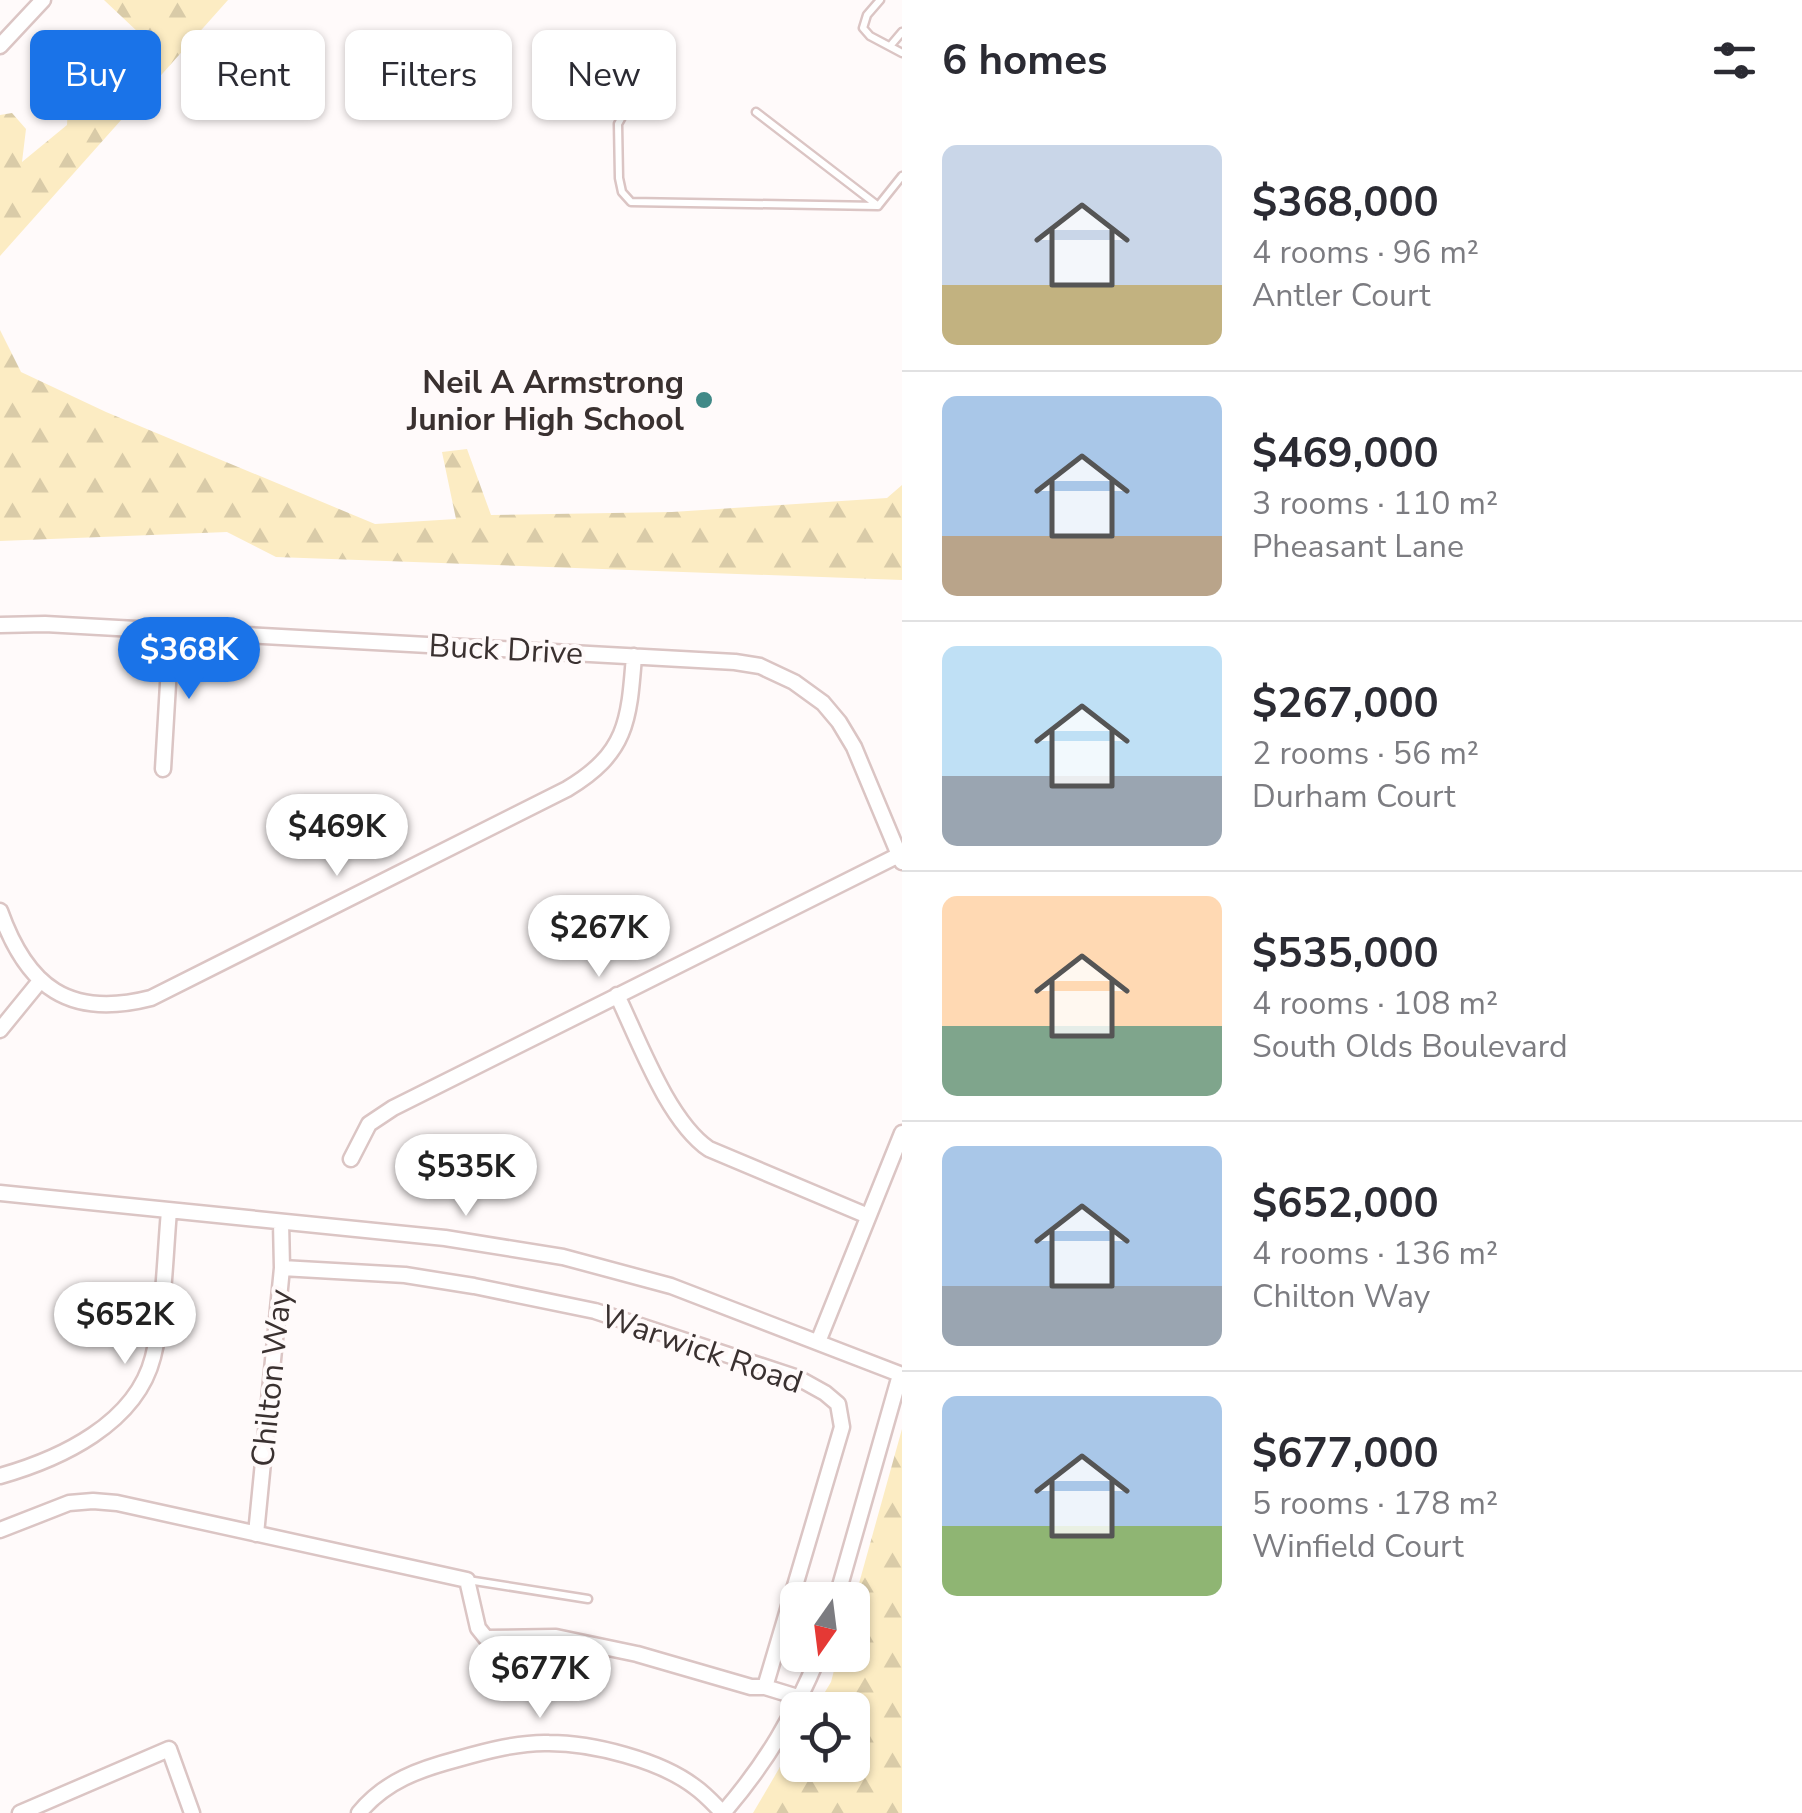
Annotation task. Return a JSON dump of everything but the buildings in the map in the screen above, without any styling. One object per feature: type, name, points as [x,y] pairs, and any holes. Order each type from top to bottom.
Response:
[{"type":"street","points":[[0,46],[33,3]]},
{"type":"street","name":"Buck Drive","points":[[0,625],[45,624],[760,666],[794,682],[839,722],[854,747],[901,859]]},
{"type":"street","points":[[163,769],[171,633]]},
{"type":"street","points":[[0,911],[18,953],[40,981],[57,992],[84,1002],[118,1005],[150,998],[588,776],[618,742],[627,721],[634,656]]},
{"type":"street","points":[[350,1159],[369,1124],[393,1108],[901,859]]},
{"type":"street","points":[[0,1030],[40,981]]},
{"type":"street","points":[[617,996],[675,1114],[698,1141],[868,1216]]},
{"type":"street","points":[[818,1342],[902,1132]]},
{"type":"street","points":[[0,1193],[444,1238],[564,1257],[671,1286],[901,1375],[841,1582]]},
{"type":"street","points":[[0,1476],[88,1439],[114,1420],[137,1392],[154,1355],[169,1211]]},
{"type":"street","name":"Chilton Way","points":[[256,1534],[282,1268],[282,1222]]},
{"type":"street","name":"Warwick Road","points":[[282,1268],[405,1276],[595,1311],[798,1378],[838,1404],[842,1427],[764,1686]]},
{"type":"street","points":[[0,1530],[69,1503],[117,1503],[466,1580],[478,1628],[486,1638],[556,1637],[637,1654],[751,1688],[764,1686],[782,1692]]},
{"type":"street","points":[[360,1813],[389,1784],[410,1774],[466,1757],[548,1742],[605,1750],[656,1766],[694,1786],[723,1813],[754,1777],[780,1738]]},
{"type":"street","points":[[20,1813],[169,1748],[192,1813]]},
{"type":"lane","points":[[880,0],[867,15],[863,28],[902,53]]},
{"type":"lane","points":[[890,45],[902,32]]},
{"type":"lane","points":[[756,112],[878,206]]},
{"type":"lane","points":[[620,120],[619,178],[622,192],[631,202],[878,206]]},
{"type":"lane","points":[[878,206],[902,176]]},
{"type":"lane","points":[[466,1580],[588,1600]]},
{"type":"green space","points":[[104,0],[228,0],[201,30],[181,30],[181,53],[161,75],[161,30],[136,30]]},
{"type":"green space","points":[[12,113],[26,129],[22,162],[67,125],[67,120],[121,120],[0,256],[0,115]]},
{"type":"green space","points":[[0,330],[21,372],[106,412],[375,524],[456,519],[442,452],[467,449],[491,515],[672,512],[887,498],[902,485],[902,580],[276,557],[227,532],[0,541]]},
{"type":"green space","points":[[902,1429],[902,1813],[753,1813],[780,1767],[780,1782],[870,1782],[870,1692],[825,1692],[834,1672],[870,1672],[870,1582],[859,1582]]},
{"type":"place","name":"Neil A Armstrong Junior High School","points":[[704,400]]}]
